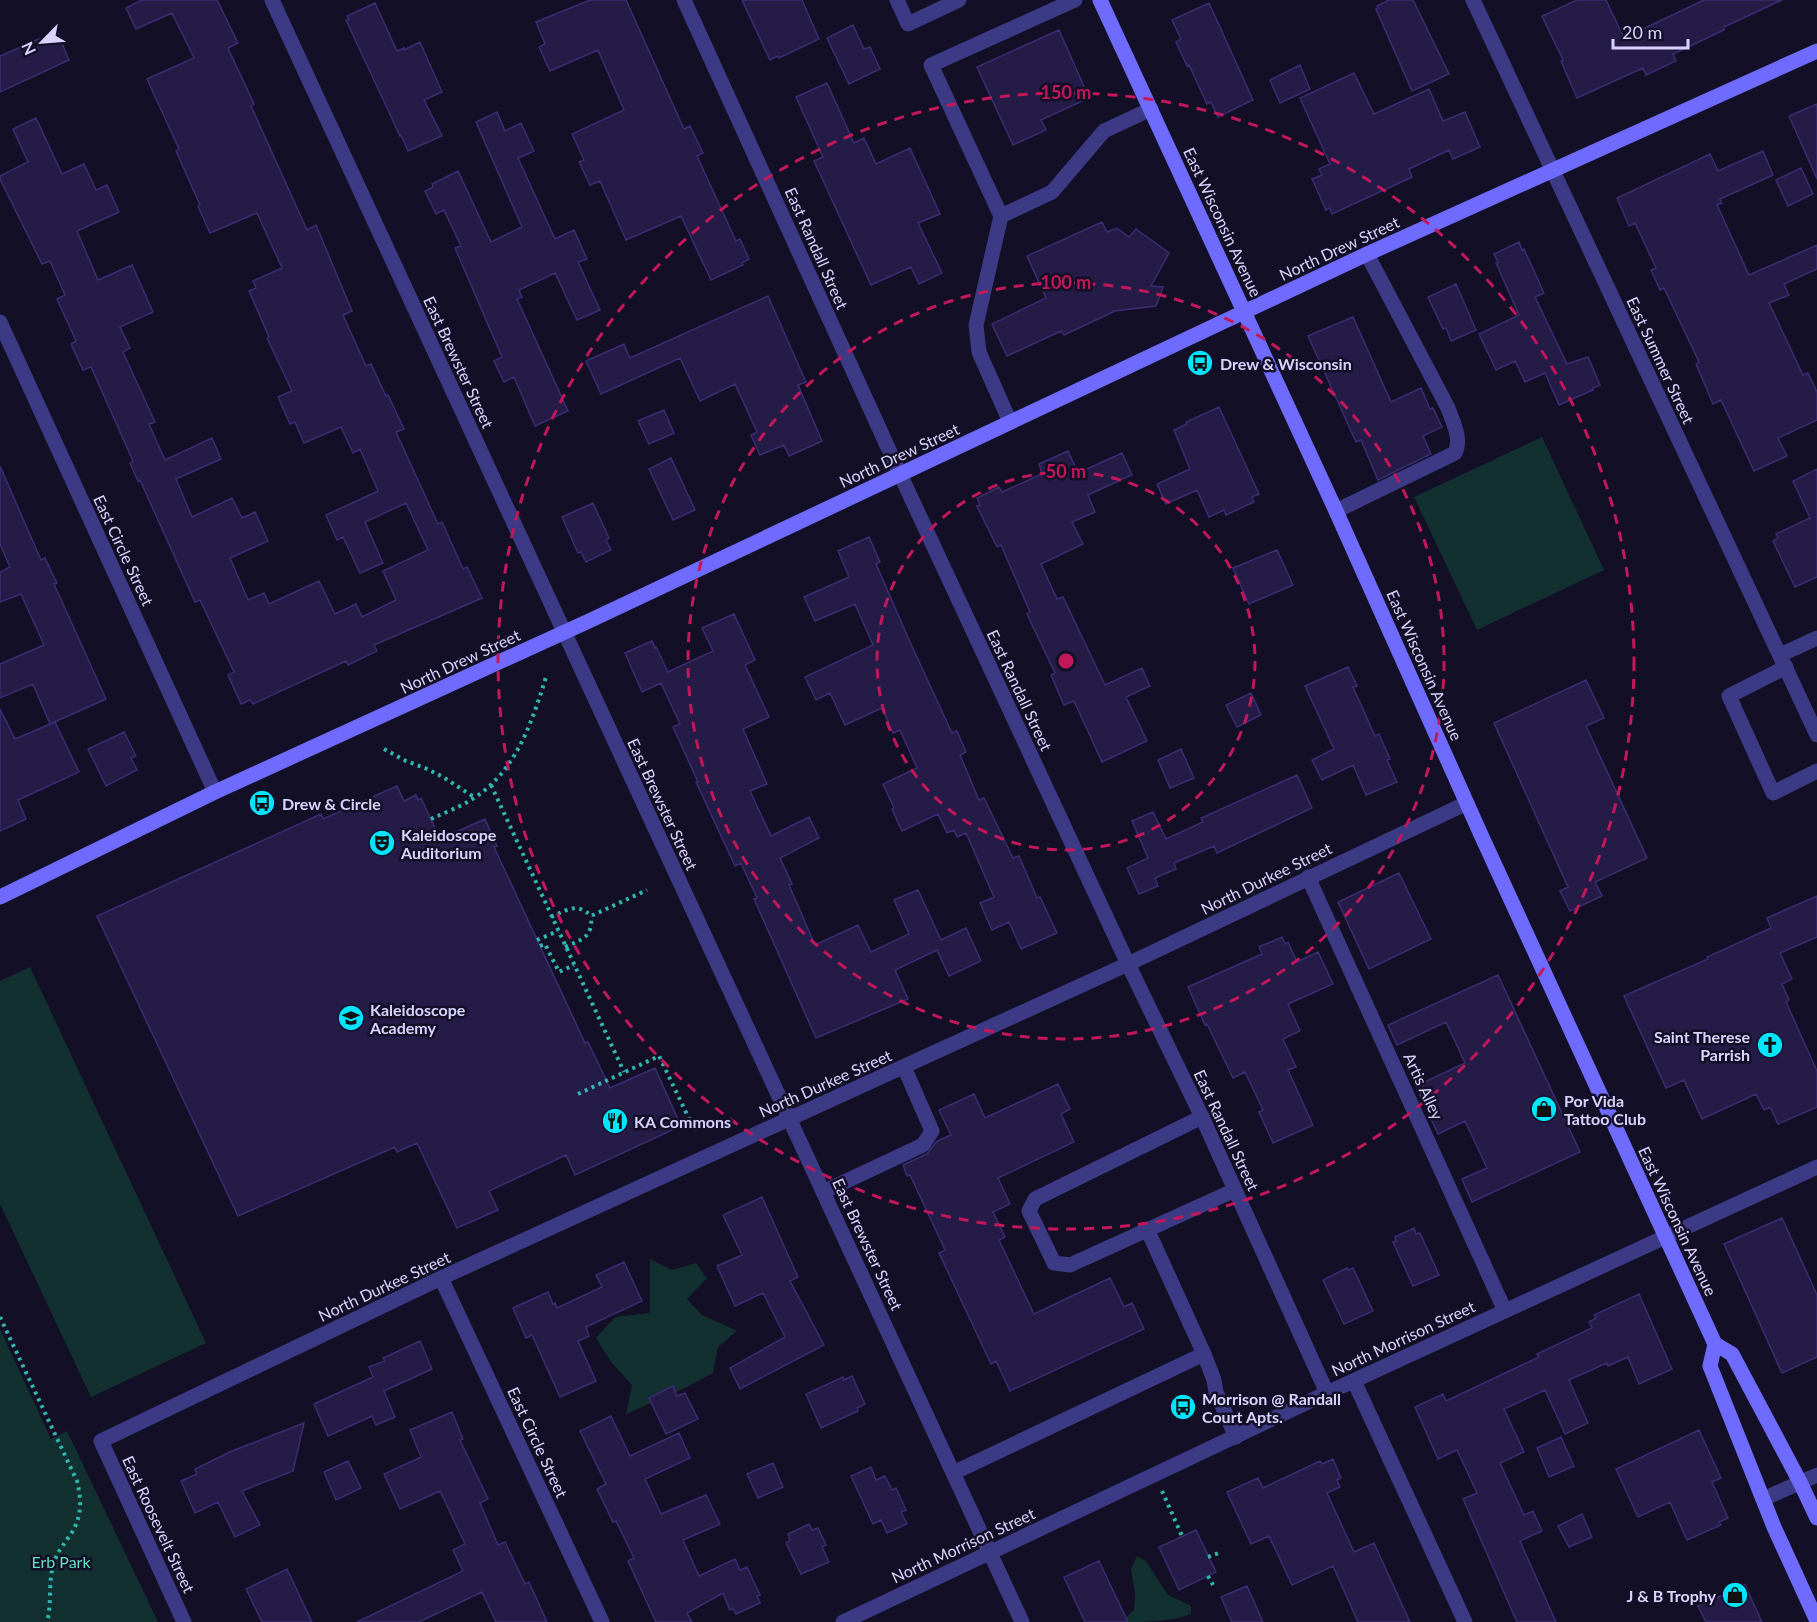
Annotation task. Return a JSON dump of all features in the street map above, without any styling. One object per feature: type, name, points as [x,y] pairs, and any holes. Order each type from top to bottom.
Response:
[{"type":"street","name":"East Brewster Street","points":[[272,0],[1022,1622]]},
{"type":"street","name":"East Randall Street","points":[[684,0],[900,474],[1128,964],[1202,1117],[1327,1393]]},
{"type":"street","points":[[897,0],[908,24],[959,0]]},
{"type":"street","points":[[1010,422],[979,352],[976,326],[1001,216],[931,65],[1075,0]]},
{"type":"street","name":"East Wisconsin Avenue","points":[[1100,0],[1245,312],[1715,1344],[1732,1354],[1817,1518]]},
{"type":"street","name":"East Summer Street","points":[[1473,0],[1817,735]]},
{"type":"street","name":"North Drew Street","points":[[0,897],[215,792],[564,633],[1367,254],[1817,51]]},
{"type":"street","points":[[1001,216],[1052,192],[1104,131],[1151,109]]},
{"type":"street","points":[[1336,511],[1455,453],[1458,446],[1457,432],[1448,408],[1367,254]]},
{"type":"street","name":"East Circle Street","points":[[0,322],[215,792]]},
{"type":"street","points":[[1817,638],[1730,696],[1773,793],[1817,771]]},
{"type":"street","name":"North Durkee Street","points":[[101,1441],[441,1278],[1128,964],[1467,803]]},
{"type":"street","name":"Artis Alley","points":[[1308,877],[1505,1311]]},
{"type":"street","points":[[823,1192],[923,1145],[932,1131],[904,1067]]},
{"type":"street","points":[[1202,1117],[1035,1199],[1029,1211],[1054,1263],[1070,1265],[1235,1190]]},
{"type":"street","name":"North Morrison Street","points":[[843,1622],[1327,1393],[1817,1167]]},
{"type":"street","points":[[1148,1231],[1204,1354],[1216,1392],[1236,1437]]},
{"type":"street","name":"East Circle Street","points":[[441,1278],[602,1622]]},
{"type":"street","name":"East Wisconsin Avenue","points":[[1715,1344],[1710,1366],[1763,1499],[1817,1621]]},
{"type":"street","points":[[953,1473],[1204,1354]]},
{"type":"street","points":[[1354,1381],[1464,1622]]},
{"type":"street","name":"East Roosevelt Street","points":[[101,1441],[184,1622]]},
{"type":"street","points":[[1763,1499],[1817,1475]]},
{"type":"path","points":[[431,819],[475,797],[502,773],[528,730],[546,677]]},
{"type":"path","points":[[384,749],[443,777],[475,797]]},
{"type":"path","points":[[491,785],[624,1072]]},
{"type":"path","points":[[591,916],[646,890]]},
{"type":"path","points":[[552,917],[577,908],[586,911],[591,916],[591,930],[588,935],[565,947]]},
{"type":"path","points":[[537,940],[558,931]]},
{"type":"path","points":[[540,946],[545,944],[559,972],[574,965]]},
{"type":"path","points":[[578,1094],[659,1056],[695,1131]]},
{"type":"path","points":[[0,1317],[77,1481],[81,1499],[80,1519],[57,1551],[50,1578],[47,1622]]},
{"type":"path","points":[[1154,1475],[1182,1536]]},
{"type":"path","points":[[1208,1557],[1219,1553]]},
{"type":"path","points":[[1208,1576],[1213,1585]]},
{"type":"green space","points":[[1542,437],[1604,570],[1477,630],[1414,497]]},
{"type":"green space","points":[[30,967],[206,1343],[91,1397],[0,1204],[0,981]]},
{"type":"green space","points":[[650,1259],[672,1270],[696,1263],[707,1278],[687,1299],[702,1315],[737,1331],[718,1347],[713,1373],[626,1414],[632,1385],[611,1362],[596,1338],[615,1317],[650,1313]]},
{"type":"green space","name":"Erb Park","points":[[0,1329],[51,1439],[67,1431],[158,1622],[0,1622]]},
{"type":"green space","points":[[1137,1556],[1146,1561],[1168,1595],[1191,1606],[1191,1614],[1166,1620],[1121,1622],[1134,1610],[1135,1593],[1131,1569]]},
{"type":"building","points":[[142,0],[217,0],[238,43],[228,48],[254,104],[251,106],[307,230],[316,225],[352,311],[343,315],[366,366],[371,364],[404,429],[396,432],[438,524],[442,522],[463,569],[467,567],[482,598],[374,645],[377,651],[348,665],[346,661],[253,704],[250,700],[241,704],[228,675],[234,672],[200,600],[195,602],[140,480],[138,481],[130,463],[133,461],[91,367],[83,370],[71,344],[76,341],[57,299],[65,295],[50,261],[42,264],[0,179],[0,176],[28,162],[13,129],[36,118],[62,174],[84,164],[96,190],[107,185],[119,212],[77,231],[98,280],[132,265],[153,312],[120,327],[130,348],[123,352],[155,422],[149,424],[165,460],[212,438],[221,459],[176,479],[192,517],[232,498],[242,518],[255,512],[268,541],[230,558],[248,600],[264,593],[269,604],[319,581],[335,614],[356,604],[362,617],[396,600],[383,571],[428,550],[406,503],[365,522],[383,563],[360,573],[343,537],[337,540],[326,515],[378,491],[360,449],[353,453],[341,427],[304,443],[295,422],[290,424],[278,397],[292,391],[267,338],[269,337],[249,291],[256,288],[253,281],[282,268],[257,213],[210,233],[176,151],[179,149],[147,79],[194,58],[172,13],[136,29],[126,8]]},
{"type":"building","points":[[590,0],[626,0],[684,129],[690,126],[703,153],[697,156],[736,241],[740,239],[749,259],[742,263],[743,265],[711,280],[681,216],[626,240],[600,181],[590,185],[579,162],[584,160],[572,134],[624,110],[598,50],[550,71],[539,47],[545,44],[536,22]]},
{"type":"building","points":[[742,0],[802,0],[819,39],[770,60]]},
{"type":"building","points":[[1389,0],[1413,0],[1449,74],[1412,91],[1376,9],[1377,6]]},
{"type":"building","points":[[1577,0],[1606,0],[1624,38],[1704,0],[1782,0],[1673,54],[1676,61],[1646,75],[1643,68],[1577,98],[1561,61],[1563,60],[1542,16]]},
{"type":"building","points":[[375,3],[397,51],[420,42],[442,92],[424,100],[442,136],[408,151],[346,20],[349,19],[347,16]]},
{"type":"building","points":[[1209,3],[1253,100],[1218,117],[1211,102],[1207,104],[1189,65],[1187,66],[1176,42],[1181,39],[1172,20]]},
{"type":"building","points":[[853,25],[864,49],[870,47],[880,69],[849,84],[827,38]]},
{"type":"building","points":[[1059,30],[1089,98],[1041,120],[1046,130],[1013,145],[977,67]]},
{"type":"building","points":[[57,31],[69,60],[0,92],[0,56]]},
{"type":"building","points":[[1300,65],[1310,89],[1280,103],[1270,80]]},
{"type":"building","points":[[1354,73],[1374,114],[1429,89],[1443,121],[1465,112],[1480,147],[1453,159],[1449,150],[1409,169],[1412,177],[1332,214],[1330,208],[1326,210],[1312,179],[1322,175],[1319,169],[1330,164],[1300,98]]},
{"type":"building","points":[[827,83],[854,143],[864,138],[876,164],[910,148],[940,214],[918,223],[942,273],[919,284],[911,267],[871,285],[814,161],[823,157],[796,97]]},
{"type":"building","points":[[1817,104],[1817,179],[1789,116]]},
{"type":"building","points":[[497,112],[505,131],[521,123],[534,151],[518,158],[555,239],[574,230],[587,259],[578,262],[600,310],[577,320],[555,273],[519,290],[522,297],[517,299],[568,411],[535,426],[514,377],[504,382],[494,361],[502,357],[455,248],[461,246],[444,210],[436,214],[425,191],[433,187],[432,184],[458,171],[491,242],[522,227],[476,122]]},
{"type":"building","points":[[1763,151],[1773,175],[1720,199],[1722,203],[1717,205],[1749,275],[1817,245],[1817,269],[1784,284],[1789,295],[1769,303],[1803,375],[1808,373],[1817,392],[1817,420],[1778,438],[1787,456],[1754,471],[1721,400],[1713,404],[1696,364],[1699,362],[1664,288],[1660,290],[1651,270],[1656,268],[1635,223],[1629,226],[1617,198],[1710,154],[1718,171]]},
{"type":"building","points":[[1801,168],[1813,194],[1788,206],[1776,180]]},
{"type":"building","points":[[1102,222],[1107,232],[1117,228],[1129,237],[1136,229],[1169,253],[1151,286],[1163,287],[1156,306],[1115,311],[1064,335],[1061,331],[1007,356],[992,324],[1046,298],[1027,256]]},
{"type":"building","points":[[1519,242],[1544,293],[1535,297],[1567,364],[1588,357],[1600,385],[1559,405],[1545,373],[1525,382],[1515,361],[1496,370],[1479,334],[1519,315],[1494,254]]},
{"type":"building","points":[[1456,284],[1476,330],[1451,341],[1428,297]]},
{"type":"building","points":[[768,296],[806,382],[798,385],[822,441],[789,456],[784,445],[760,455],[751,435],[757,432],[735,384],[700,401],[680,358],[601,394],[586,361],[624,344],[630,358]]},
{"type":"building","points":[[1353,317],[1391,402],[1421,388],[1430,409],[1433,408],[1442,427],[1423,436],[1431,454],[1378,480],[1361,440],[1356,442],[1308,336]]},
{"type":"building","points":[[1219,407],[1259,494],[1252,497],[1254,502],[1226,515],[1224,510],[1209,517],[1197,490],[1166,504],[1157,484],[1190,469],[1174,430]]},
{"type":"building","points":[[664,410],[674,433],[649,444],[638,421]]},
{"type":"building","points":[[1068,451],[1078,473],[1122,453],[1132,475],[1088,495],[1095,512],[1072,522],[1083,544],[1041,564],[1057,599],[1063,597],[1105,685],[1142,668],[1150,686],[1126,697],[1147,741],[1102,762],[1074,701],[1064,705],[1051,675],[1055,673],[1027,614],[1030,612],[1001,545],[997,547],[977,506],[980,505],[977,498],[999,487],[1002,492],[1042,474],[1039,464]]},
{"type":"building","points":[[671,458],[695,510],[673,520],[649,469]]},
{"type":"building","points":[[0,466],[41,560],[45,558],[57,583],[54,584],[106,699],[50,724],[33,684],[0,698],[0,664],[44,645],[21,594],[0,602],[0,572],[10,567],[0,544]]},
{"type":"building","points":[[1817,469],[1817,577],[1795,587],[1773,541],[1778,538],[1776,534],[1810,518],[1793,481]]},
{"type":"building","points":[[593,503],[609,538],[606,540],[611,550],[586,562],[581,552],[578,553],[562,517]]},
{"type":"building","points":[[869,537],[880,562],[876,564],[910,642],[952,733],[957,731],[966,752],[960,755],[979,800],[984,798],[1013,858],[1019,856],[1037,898],[1040,897],[1057,933],[1021,949],[1009,922],[992,930],[980,903],[994,897],[966,833],[957,837],[954,830],[947,833],[938,814],[902,831],[883,784],[917,768],[900,730],[893,733],[882,708],[845,725],[830,693],[816,700],[805,677],[873,645],[855,604],[815,621],[804,597],[849,577],[838,551]]},
{"type":"building","points":[[1277,550],[1293,585],[1249,604],[1233,568]]},
{"type":"building","points":[[734,614],[755,660],[745,665],[769,717],[743,729],[767,784],[750,791],[771,836],[809,817],[819,838],[780,858],[815,945],[858,925],[871,952],[909,934],[894,900],[918,890],[941,940],[966,928],[981,961],[949,976],[937,950],[895,970],[908,999],[816,1038],[754,899],[757,898],[741,863],[735,866],[696,782],[698,782],[673,727],[680,724],[661,683],[642,692],[625,653],[652,641],[668,672],[713,651],[702,628]]},
{"type":"building","points":[[1348,667],[1357,686],[1353,687],[1375,736],[1379,734],[1397,782],[1366,795],[1353,765],[1322,780],[1312,760],[1334,749],[1305,686]]},
{"type":"building","points":[[1586,680],[1604,718],[1586,726],[1647,858],[1595,882],[1602,896],[1570,911],[1560,891],[1568,887],[1494,723]]},
{"type":"building","points":[[1251,693],[1261,715],[1237,727],[1226,705]]},
{"type":"building","points":[[0,709],[15,739],[55,722],[79,772],[18,800],[26,819],[0,831]]},
{"type":"building","points":[[124,732],[136,756],[131,758],[137,770],[106,786],[88,749]]},
{"type":"building","points":[[1181,749],[1194,778],[1170,788],[1158,760]]},
{"type":"building","points":[[1297,775],[1312,808],[1217,853],[1214,846],[1174,863],[1176,869],[1155,878],[1158,886],[1139,894],[1127,868],[1148,858],[1132,821],[1153,812],[1166,839],[1203,822],[1201,818]]},
{"type":"building","name":"Kaleidoscope Academy","points":[[397,786],[404,801],[416,795],[418,800],[421,798],[440,839],[485,819],[497,846],[494,847],[585,1043],[588,1042],[610,1088],[655,1068],[681,1126],[575,1175],[566,1155],[489,1191],[498,1210],[457,1228],[417,1143],[397,1152],[395,1147],[238,1216],[97,916],[321,814],[323,819]]},
{"type":"building","points":[[1399,873],[1431,939],[1369,969],[1338,902]]},
{"type":"building","name":"Saint Therese Parrish","points":[[1817,896],[1817,937],[1780,953],[1792,979],[1782,984],[1789,1000],[1786,1002],[1817,1071],[1817,1107],[1778,1124],[1770,1107],[1764,1110],[1756,1094],[1702,1119],[1684,1080],[1666,1088],[1624,996],[1771,928],[1767,918]]},
{"type":"building","points":[[1282,937],[1285,944],[1288,942],[1297,962],[1318,952],[1333,984],[1288,1004],[1300,1031],[1283,1039],[1296,1067],[1288,1070],[1313,1125],[1273,1143],[1259,1112],[1263,1110],[1245,1072],[1233,1078],[1188,987],[1262,954],[1259,947]]},
{"type":"building","points":[[1498,975],[1580,1152],[1472,1202],[1462,1179],[1487,1168],[1465,1121],[1438,1134],[1416,1086],[1465,1063],[1446,1022],[1397,1045],[1388,1025]]},
{"type":"building","points":[[1058,1084],[1070,1109],[1061,1114],[1074,1142],[998,1178],[1010,1204],[993,1212],[1005,1237],[999,1240],[1034,1314],[1110,1278],[1124,1307],[1132,1303],[1144,1329],[1010,1391],[996,1361],[991,1364],[939,1253],[945,1250],[910,1175],[907,1176],[903,1165],[927,1154],[937,1141],[951,1135],[939,1110],[974,1094],[985,1118]]},
{"type":"building","points":[[762,1197],[798,1277],[790,1281],[824,1345],[740,1389],[730,1368],[785,1337],[763,1293],[735,1306],[717,1266],[742,1255],[723,1215]]},
{"type":"building","points":[[1782,1218],[1817,1295],[1817,1357],[1782,1373],[1724,1244]]},
{"type":"building","points":[[1414,1228],[1416,1234],[1420,1233],[1439,1275],[1413,1286],[1393,1242],[1396,1241],[1395,1237]]},
{"type":"building","points":[[624,1262],[642,1301],[586,1327],[589,1336],[578,1341],[596,1381],[560,1397],[532,1335],[526,1338],[513,1308],[548,1292],[557,1308],[602,1287],[596,1275]]},
{"type":"building","points":[[1347,1268],[1348,1270],[1353,1268],[1373,1311],[1344,1324],[1323,1280]]},
{"type":"building","points":[[1639,1294],[1672,1369],[1639,1384],[1628,1357],[1608,1366],[1607,1363],[1569,1380],[1588,1423],[1565,1434],[1545,1390],[1504,1409],[1524,1452],[1500,1463],[1524,1515],[1533,1511],[1542,1531],[1520,1541],[1556,1622],[1517,1622],[1463,1499],[1477,1493],[1457,1450],[1438,1459],[1415,1407],[1443,1394],[1446,1401],[1539,1357],[1537,1354],[1592,1328],[1589,1322],[1596,1318],[1594,1315]]},
{"type":"building","points":[[420,1341],[432,1369],[384,1391],[395,1417],[376,1425],[372,1416],[328,1436],[314,1404],[373,1377],[369,1367],[385,1361],[383,1358]]},
{"type":"building","points":[[852,1376],[865,1404],[857,1408],[858,1411],[821,1428],[806,1394],[843,1377],[844,1380]]},
{"type":"building","points":[[673,1386],[677,1396],[685,1393],[698,1419],[666,1434],[649,1398]]},
{"type":"building","points":[[452,1412],[463,1439],[460,1440],[488,1499],[480,1503],[498,1545],[505,1542],[525,1584],[529,1582],[547,1622],[496,1622],[482,1592],[419,1622],[357,1622],[463,1571],[453,1550],[465,1544],[440,1491],[400,1509],[384,1474],[421,1457],[410,1430]]},
{"type":"building","points":[[611,1416],[630,1456],[679,1433],[690,1458],[645,1479],[661,1514],[706,1495],[720,1524],[683,1540],[699,1576],[735,1559],[740,1570],[747,1567],[760,1595],[757,1596],[760,1603],[736,1614],[733,1608],[730,1610],[723,1593],[687,1613],[692,1622],[656,1622],[628,1561],[634,1558],[597,1489],[606,1484],[580,1431]]},
{"type":"building","points":[[304,1423],[293,1471],[242,1491],[260,1525],[235,1537],[218,1502],[195,1513],[181,1481],[197,1474],[195,1469],[232,1451]]},
{"type":"building","points":[[1699,1430],[1721,1478],[1712,1482],[1728,1518],[1719,1522],[1721,1525],[1687,1540],[1670,1502],[1638,1517],[1616,1469]]},
{"type":"building","points":[[1561,1437],[1574,1466],[1549,1477],[1537,1448]]},
{"type":"building","points":[[1333,1459],[1341,1478],[1337,1480],[1340,1487],[1327,1493],[1354,1552],[1374,1543],[1410,1622],[1358,1622],[1333,1566],[1292,1585],[1269,1536],[1251,1544],[1227,1492],[1258,1478],[1263,1488],[1320,1461],[1322,1464]]},
{"type":"building","points":[[348,1461],[361,1488],[336,1500],[324,1472]]},
{"type":"building","points":[[773,1463],[783,1487],[758,1498],[747,1474]]},
{"type":"building","points":[[871,1467],[876,1480],[885,1476],[892,1490],[896,1488],[906,1510],[901,1512],[907,1524],[887,1533],[881,1520],[873,1524],[851,1476]]},
{"type":"building","points":[[1582,1514],[1592,1537],[1569,1547],[1558,1526]]},
{"type":"building","points":[[809,1524],[812,1530],[818,1528],[826,1545],[822,1547],[829,1562],[801,1574],[786,1543],[790,1540],[788,1534]]},
{"type":"building","points":[[1196,1530],[1216,1572],[1179,1590],[1159,1547]]},
{"type":"building","points":[[1099,1561],[1128,1622],[1085,1622],[1064,1577]]},
{"type":"building","points":[[287,1569],[312,1622],[262,1622],[246,1589]]},
{"type":"building","name":"J & B Trophy","points":[[1745,1585],[1762,1622],[1706,1622],[1698,1606]]},
{"type":"building","points":[[1247,1586],[1263,1622],[1232,1622],[1221,1597]]},
{"type":"place","name":"Drew & Wisconsin","points":[[1200,363]]},
{"type":"place","name":"Drew & Circle","points":[[262,803]]},
{"type":"place","name":"Kaleidoscope Auditorium","points":[[382,843]]},
{"type":"place","name":"Kaleidoscope Academy","points":[[351,1018]]},
{"type":"place","name":"Saint Therese Parrish","points":[[1770,1045]]},
{"type":"place","name":"Por Vida Tattoo Club","points":[[1544,1109]]},
{"type":"place","name":"KA Commons","points":[[615,1121]]},
{"type":"place","name":"Morrison @ Randall Court Apts.","points":[[1183,1407]]},
{"type":"place","name":"J & B Trophy","points":[[1735,1595]]}]
